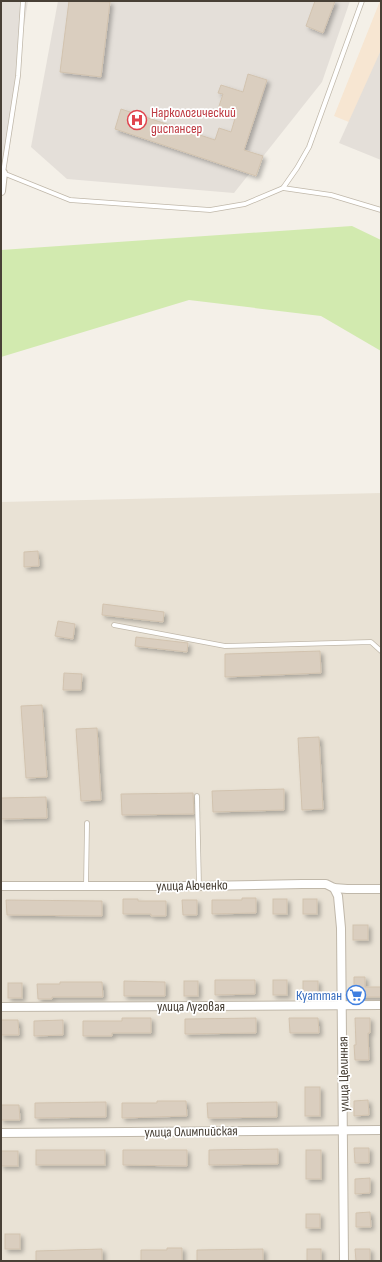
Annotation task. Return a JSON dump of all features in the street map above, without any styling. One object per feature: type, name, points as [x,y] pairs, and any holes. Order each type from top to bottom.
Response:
[{"type":"street","points":[[1,191],[2,173]]},
{"type":"street","name":"улица Аюченко","points":[[1,886],[199,886],[326,884],[334,888],[381,889]]},
{"type":"street","name":"улица Целинная","points":[[334,888],[338,896],[339,905],[342,1005],[344,1261]]},
{"type":"street","name":"улица Луговая","points":[[1,1007],[381,1005]]},
{"type":"street","name":"улица Олимпийская","points":[[1,1133],[381,1130]]},
{"type":"lane","points":[[23,1],[18,76],[2,173],[70,200],[210,210],[245,204],[283,188],[331,195],[381,210]]},
{"type":"lane","points":[[283,188],[310,147],[362,1]]},
{"type":"lane","points":[[114,625],[225,646],[371,642],[381,651]]},
{"type":"lane","points":[[197,796],[199,886]]},
{"type":"lane","points":[[86,886],[87,822]]},
{"type":"shaded area","points":[[1,1],[28,1],[1,171]]},
{"type":"shaded area","points":[[58,1],[350,1],[322,82],[234,193],[67,179],[31,147]]},
{"type":"shaded area","points":[[381,1],[381,135],[334,116]]},
{"type":"shaded area","points":[[381,50],[381,160],[339,143]]},
{"type":"shaded area","points":[[381,493],[381,1261],[1,1261],[1,502]]},
{"type":"green space","points":[[352,226],[381,240],[381,351],[321,316],[189,300],[1,357],[1,250]]},
{"type":"building","points":[[69,1],[110,2],[101,77],[60,72]]},
{"type":"building","points":[[315,1],[335,1],[323,33],[306,26]]},
{"type":"building","name":"Наркологический диспансер","points":[[248,74],[267,80],[244,150],[263,156],[256,176],[115,129],[121,109],[215,140],[219,128],[231,132],[236,115],[218,109],[223,94],[218,93],[221,85],[243,92]]},
{"type":"building","points":[[38,551],[39,566],[24,567],[24,552]]},
{"type":"building","points":[[103,604],[164,612],[163,622],[102,615]]},
{"type":"building","points":[[58,621],[75,624],[73,639],[55,636]]},
{"type":"building","points":[[136,637],[188,643],[187,652],[135,646]]},
{"type":"building","points":[[320,651],[321,673],[225,677],[225,654]]},
{"type":"building","points":[[64,673],[82,674],[81,690],[63,690]]},
{"type":"building","points":[[42,705],[47,777],[26,778],[21,706]]},
{"type":"building","points":[[97,728],[101,800],[81,801],[76,729]]},
{"type":"building","points":[[319,737],[323,809],[302,810],[298,738]]},
{"type":"building","points":[[284,789],[284,810],[213,812],[212,791]]},
{"type":"building","points":[[193,793],[194,814],[122,815],[121,794]]},
{"type":"building","points":[[46,797],[47,818],[1,819],[1,798]]},
{"type":"building","points":[[242,898],[256,898],[256,913],[212,914],[212,900],[242,900]]},
{"type":"building","points":[[123,899],[138,899],[138,901],[166,901],[166,916],[151,916],[151,914],[123,914]]},
{"type":"building","points":[[273,899],[287,899],[287,914],[273,914]]},
{"type":"building","points":[[303,899],[317,899],[317,914],[303,914]]},
{"type":"building","points":[[6,900],[102,901],[102,916],[7,915]]},
{"type":"building","points":[[182,900],[197,900],[197,915],[183,915]]},
{"type":"building","points":[[353,925],[368,925],[368,940],[353,940]]},
{"type":"building","points":[[354,977],[365,977],[365,987],[381,987],[381,997],[354,997]]},
{"type":"building","points":[[215,980],[255,980],[255,994],[215,995]]},
{"type":"building","points":[[273,980],[287,980],[287,995],[273,995]]},
{"type":"building","points":[[124,981],[165,982],[165,996],[124,996]]},
{"type":"building","points":[[184,981],[198,981],[198,996],[184,996]]},
{"type":"building","points":[[303,981],[318,981],[318,996],[303,996]]},
{"type":"building","points":[[60,982],[102,982],[103,997],[52,997],[52,999],[38,999],[37,984],[60,984]]},
{"type":"building","points":[[8,983],[22,983],[22,998],[8,998]]},
{"type":"building","points":[[122,1018],[151,1018],[151,1033],[112,1033],[112,1036],[83,1036],[83,1021],[122,1021]]},
{"type":"building","points":[[256,1018],[256,1033],[185,1034],[185,1019]]},
{"type":"building","points":[[289,1018],[318,1018],[319,1033],[290,1033]]},
{"type":"building","points":[[355,1018],[370,1018],[370,1033],[368,1033],[369,1060],[355,1060]]},
{"type":"building","points":[[1,1020],[18,1020],[19,1035],[1,1035]]},
{"type":"building","points":[[63,1020],[63,1035],[34,1036],[34,1021]]},
{"type":"building","points":[[305,1087],[320,1087],[320,1116],[305,1116]]},
{"type":"building","points":[[368,1100],[369,1115],[354,1116],[354,1101]]},
{"type":"building","points":[[157,1101],[186,1101],[187,1116],[122,1118],[122,1103],[157,1103]]},
{"type":"building","points":[[106,1102],[106,1117],[35,1118],[35,1103]]},
{"type":"building","points":[[277,1102],[277,1117],[208,1118],[207,1103]]},
{"type":"building","points":[[1,1105],[19,1105],[20,1120],[1,1120]]},
{"type":"building","points":[[354,1148],[369,1148],[369,1163],[355,1163]]},
{"type":"building","points":[[278,1149],[278,1164],[209,1165],[209,1150]]},
{"type":"building","points":[[36,1150],[105,1150],[105,1165],[36,1165]]},
{"type":"building","points":[[123,1150],[187,1150],[187,1166],[123,1165]]},
{"type":"building","points":[[306,1150],[321,1150],[321,1179],[306,1179]]},
{"type":"building","points":[[1,1151],[18,1151],[18,1166],[1,1166]]},
{"type":"building","points":[[370,1178],[370,1193],[355,1194],[355,1179]]},
{"type":"building","points":[[370,1212],[371,1227],[356,1227],[356,1213]]},
{"type":"building","points":[[306,1214],[320,1214],[320,1228],[306,1228]]},
{"type":"building","points":[[5,1234],[20,1234],[20,1249],[5,1249]]},
{"type":"building","points":[[167,1248],[182,1248],[182,1261],[141,1261],[141,1250],[167,1250]]},
{"type":"building","points":[[102,1249],[102,1261],[36,1261],[36,1251]]},
{"type":"building","points":[[263,1249],[263,1261],[197,1261],[197,1250]]},
{"type":"building","points":[[307,1249],[321,1249],[321,1261],[307,1261]]},
{"type":"building","points":[[355,1249],[370,1249],[370,1261],[356,1261]]},
{"type":"place","name":"Наркологический диспансер","points":[[137,120]]},
{"type":"place","name":"Куаттан","points":[[356,995]]}]
